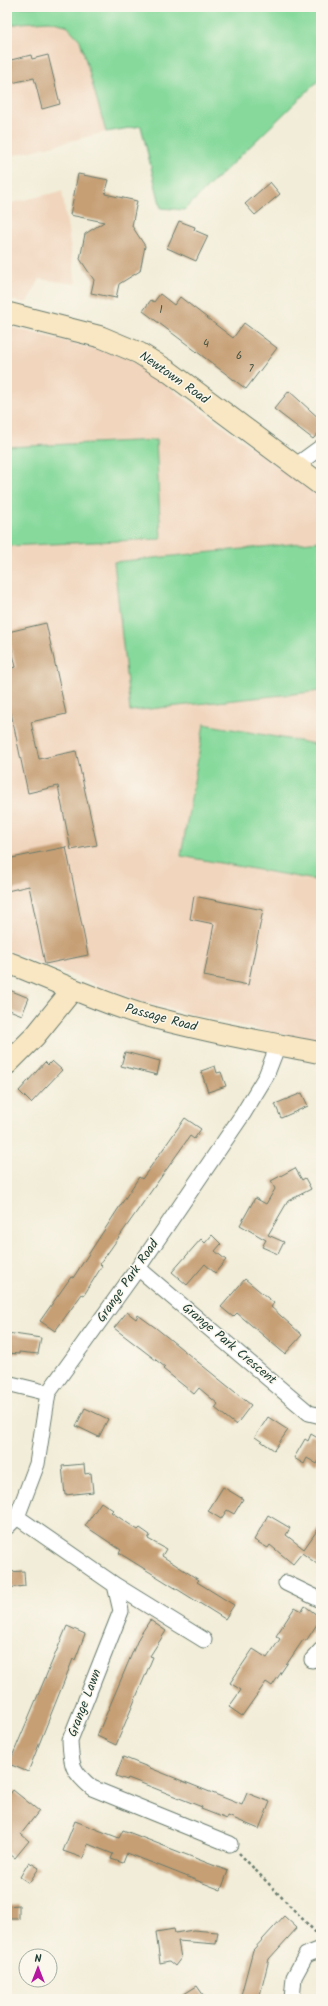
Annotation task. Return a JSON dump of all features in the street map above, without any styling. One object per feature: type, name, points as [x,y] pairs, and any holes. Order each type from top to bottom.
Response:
[{"type":"main road","name":"Newtown Road","points":[[7,313],[101,337],[132,349],[168,371],[321,485]]},
{"type":"main road","name":"Passage Road","points":[[7,962],[73,989],[138,1013],[278,1045],[321,1053]]},
{"type":"main road","points":[[7,1064],[49,1020],[73,989]]},
{"type":"street","points":[[295,466],[321,447]]},
{"type":"street","name":"Grange Park Road","points":[[12,1522],[36,1464],[48,1393],[138,1268],[257,1092],[266,1076],[278,1045]]},
{"type":"street","name":"Grange Park Crescent","points":[[138,1268],[310,1413],[321,1416]]},
{"type":"street","points":[[7,1383],[48,1393]]},
{"type":"street","points":[[12,1522],[204,1640]]},
{"type":"street","points":[[286,1583],[321,1600]]},
{"type":"street","name":"Grange Lawn","points":[[115,1585],[121,1611],[70,1740],[71,1760],[77,1775],[92,1788],[230,1844]]},
{"type":"street","points":[[292,1999],[294,1977],[306,1955],[321,1950]]},
{"type":"path","points":[[230,1844],[321,1937]]},
{"type":"shaded area","points":[[49,21],[66,25],[80,40],[106,132],[7,157],[7,26],[21,23]]},
{"type":"shaded area","points":[[62,191],[76,284],[40,279],[26,303],[7,299],[7,204]]},
{"type":"shaded area","points":[[7,326],[129,358],[321,498],[321,1041],[255,1029],[142,1002],[7,950]]},
{"type":"green space","points":[[7,7],[321,7],[321,78],[184,210],[161,208],[141,126],[106,132],[80,40],[66,25],[49,21],[21,23],[7,26]]},
{"type":"green space","points":[[156,440],[161,539],[7,546],[7,447]]},
{"type":"green space","points":[[321,541],[321,691],[130,711],[114,562]]},
{"type":"green space","points":[[204,724],[321,745],[321,881],[181,856]]},
{"type":"building","points":[[31,55],[32,59],[48,55],[60,104],[42,109],[34,78],[7,84],[7,61]]},
{"type":"building","points":[[78,174],[109,180],[105,194],[137,201],[132,226],[145,246],[140,271],[119,284],[116,298],[91,293],[94,280],[80,259],[85,234],[104,222],[70,215]]},
{"type":"building","points":[[270,182],[280,194],[255,215],[245,204]]},
{"type":"building","points":[[179,221],[195,227],[194,230],[208,236],[196,261],[167,248]]},
{"type":"building","points":[[160,294],[174,305],[180,297],[233,338],[244,323],[277,348],[246,389],[143,311],[151,300],[154,302]]},
{"type":"building","points":[[289,391],[321,420],[321,430],[313,439],[274,409]]},
{"type":"building","points":[[46,623],[66,714],[31,722],[39,759],[76,751],[97,845],[71,850],[58,786],[28,793],[11,713],[7,714],[7,669],[16,667],[8,632]]},
{"type":"building","points":[[66,847],[88,955],[45,964],[29,886],[7,891],[7,859]]},
{"type":"building","points":[[194,896],[263,910],[248,985],[204,976],[214,924],[190,919]]},
{"type":"building","points":[[7,989],[29,998],[22,1015],[7,1009]]},
{"type":"building","points":[[125,1052],[160,1061],[157,1075],[121,1066]]},
{"type":"building","points":[[52,1061],[62,1070],[31,1103],[19,1091],[45,1062],[48,1065]]},
{"type":"building","points":[[215,1066],[217,1073],[221,1072],[226,1086],[208,1092],[201,1071]]},
{"type":"building","points":[[302,1093],[308,1106],[281,1118],[275,1104]]},
{"type":"building","points":[[185,1118],[201,1129],[194,1139],[190,1136],[100,1264],[102,1266],[84,1295],[82,1294],[55,1331],[40,1321],[71,1277],[73,1278],[139,1177],[142,1179]]},
{"type":"building","points":[[295,1168],[302,1180],[305,1178],[311,1189],[288,1201],[268,1235],[284,1242],[278,1254],[262,1247],[266,1240],[240,1225],[255,1198],[266,1204],[275,1189],[271,1181]]},
{"type":"building","points":[[212,1235],[221,1244],[215,1251],[226,1260],[215,1273],[205,1264],[187,1285],[172,1272],[201,1239],[205,1243]]},
{"type":"building","points":[[245,1279],[274,1303],[271,1307],[302,1335],[285,1354],[237,1313],[233,1317],[221,1307]]},
{"type":"building","points":[[127,1312],[136,1319],[138,1315],[156,1328],[251,1405],[236,1425],[215,1408],[218,1404],[199,1388],[194,1394],[163,1369],[165,1367],[114,1328]]},
{"type":"building","points":[[7,1333],[41,1338],[38,1354],[19,1352],[19,1354],[7,1353]]},
{"type":"building","points":[[85,1408],[108,1419],[99,1437],[76,1426]]},
{"type":"building","points":[[268,1417],[288,1430],[274,1450],[255,1437]]},
{"type":"building","points":[[311,1434],[321,1440],[321,1457],[317,1464],[307,1458],[304,1464],[294,1458],[305,1439],[308,1441]]},
{"type":"building","points":[[84,1464],[85,1474],[91,1473],[93,1492],[65,1495],[62,1466]]},
{"type":"building","points":[[223,1487],[243,1499],[234,1514],[227,1510],[221,1519],[208,1511]]},
{"type":"building","points":[[101,1502],[113,1510],[111,1512],[138,1530],[140,1528],[150,1535],[148,1539],[166,1549],[162,1556],[199,1580],[197,1582],[234,1605],[225,1619],[119,1553],[121,1550],[85,1526]]},
{"type":"building","points":[[268,1515],[290,1528],[286,1535],[304,1549],[321,1525],[321,1567],[302,1553],[293,1564],[270,1545],[268,1548],[254,1540]]},
{"type":"building","points":[[24,1571],[25,1586],[7,1588],[7,1572]]},
{"type":"building","points":[[305,1606],[321,1618],[306,1641],[303,1640],[272,1686],[266,1682],[242,1716],[229,1707],[241,1690],[230,1683],[253,1649],[267,1658],[280,1639],[276,1636],[295,1607],[302,1611]]},
{"type":"building","points":[[150,1620],[166,1631],[150,1656],[153,1657],[116,1745],[97,1736],[139,1637]]},
{"type":"building","points":[[67,1626],[85,1634],[75,1660],[73,1659],[28,1772],[9,1764]]},
{"type":"building","points":[[123,1757],[242,1805],[247,1793],[270,1802],[259,1829],[228,1816],[227,1819],[201,1809],[202,1807],[128,1778],[127,1780],[116,1776]]},
{"type":"building","points":[[13,1790],[39,1811],[21,1834],[29,1841],[15,1858],[7,1852],[7,1798]]},
{"type":"building","points":[[75,1821],[119,1838],[123,1830],[228,1871],[221,1890],[127,1853],[123,1863],[111,1859],[113,1854],[88,1844],[83,1858],[63,1851]]},
{"type":"building","points":[[29,1862],[39,1868],[29,1883],[20,1877]]},
{"type":"building","points":[[19,1905],[19,1919],[7,1919],[7,1906]]},
{"type":"building","points":[[284,1916],[297,1928],[269,1959],[259,1999],[241,1995],[253,1950]]},
{"type":"building","points":[[174,1929],[175,1933],[193,1930],[218,1932],[216,1944],[178,1941],[181,1958],[175,1966],[169,1961],[160,1963],[156,1932]]},
{"type":"building","points":[[197,1986],[206,1999],[176,1999]]}]
